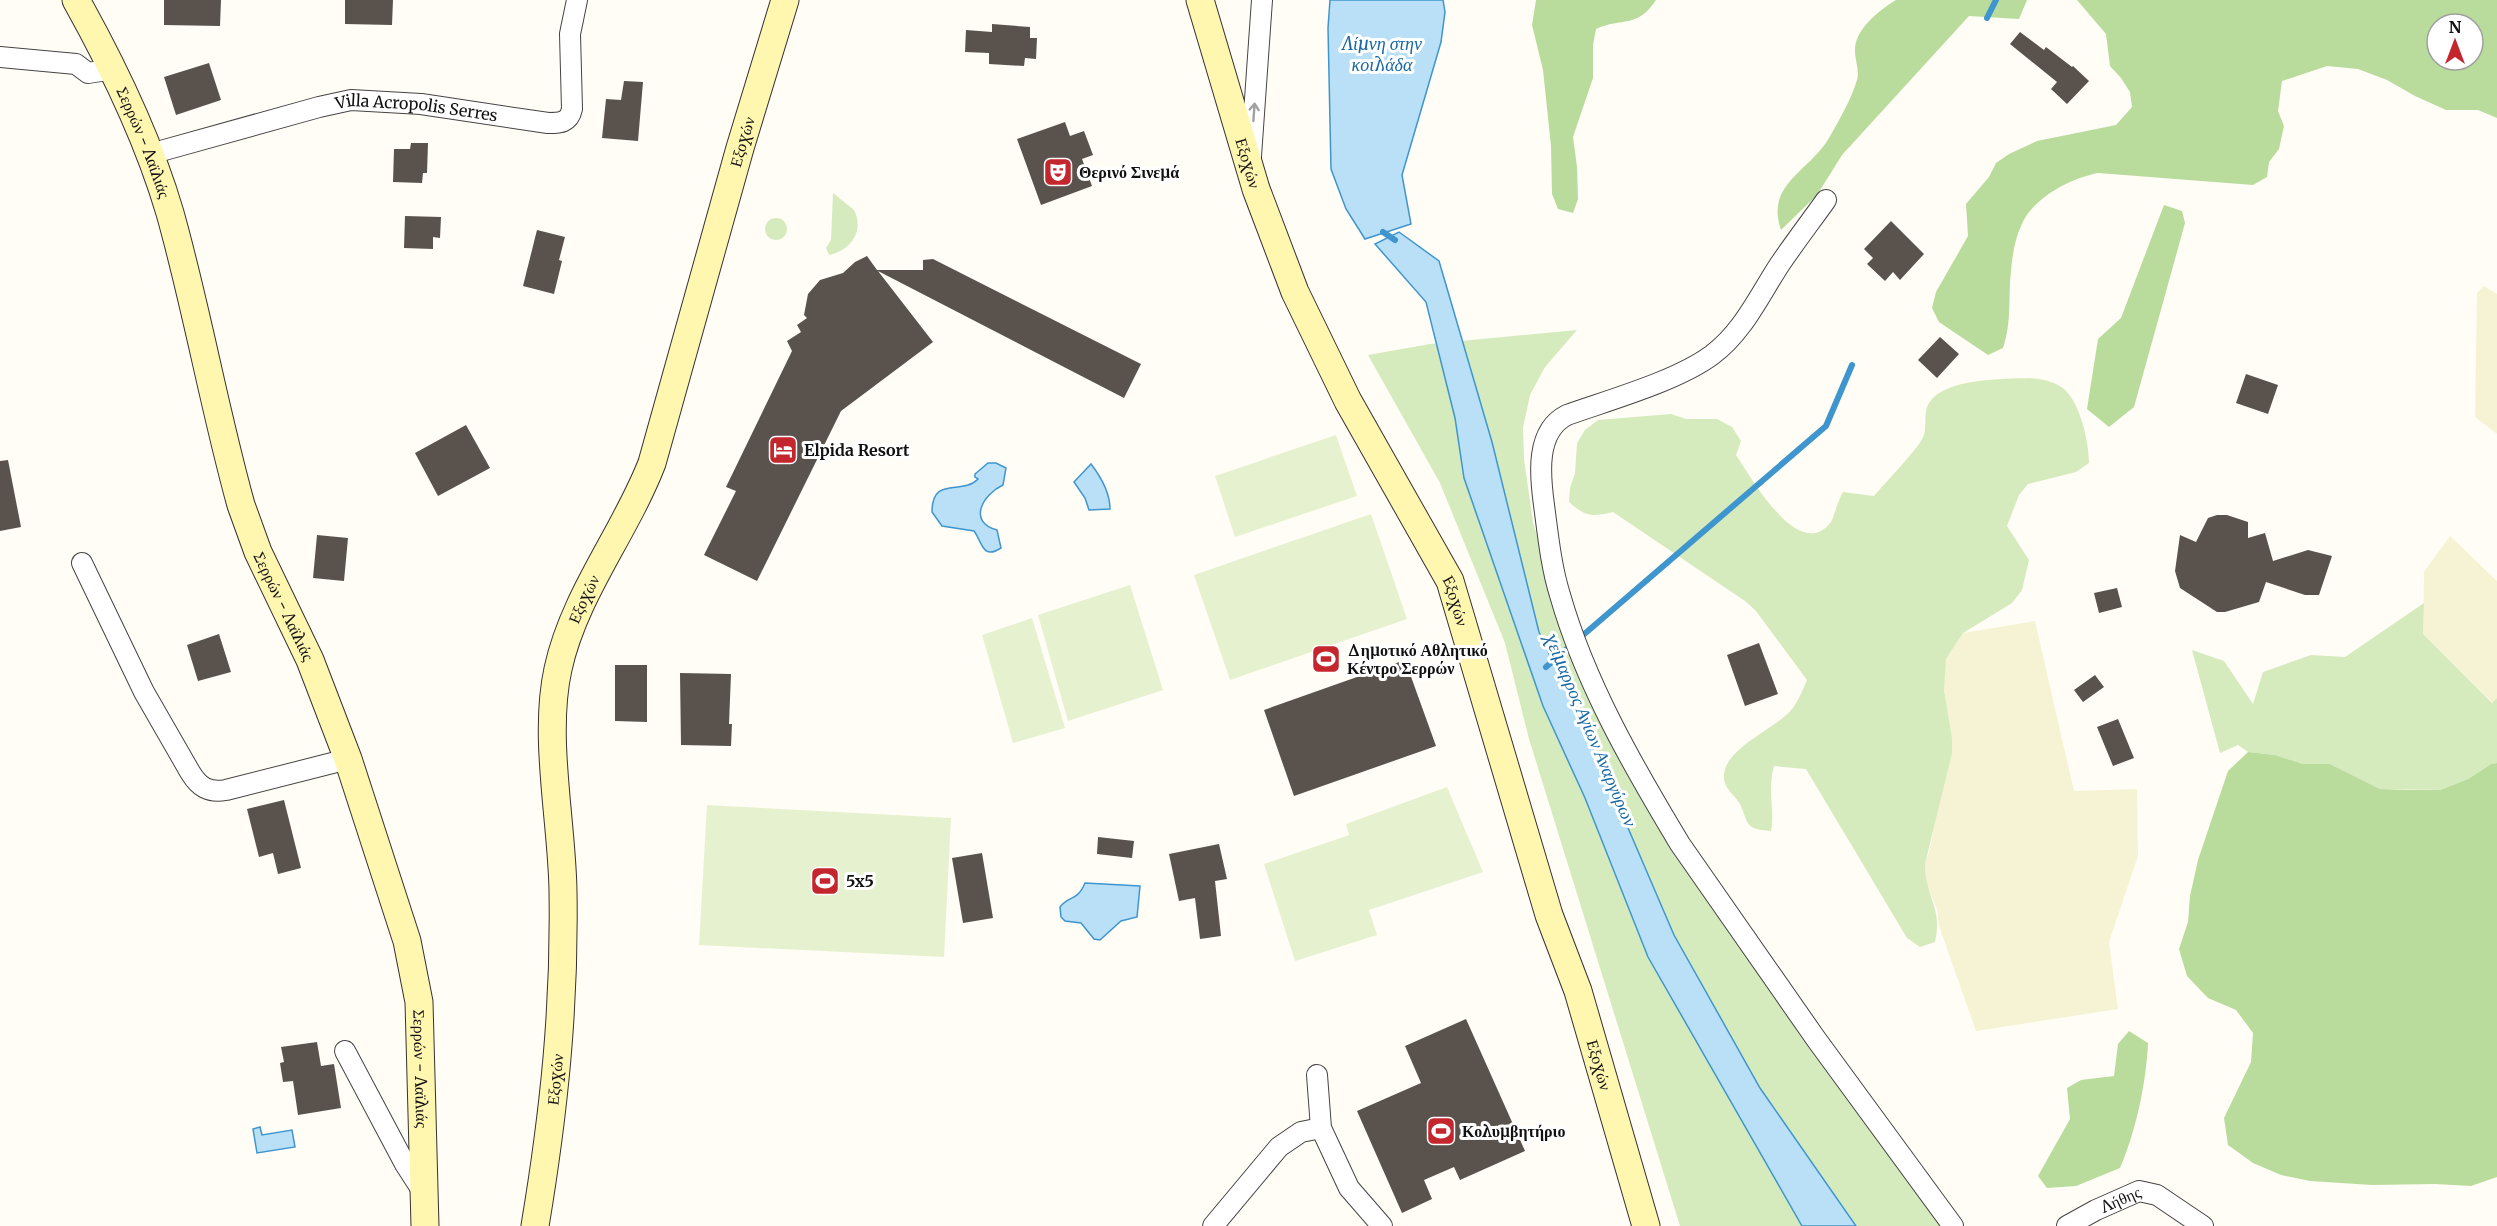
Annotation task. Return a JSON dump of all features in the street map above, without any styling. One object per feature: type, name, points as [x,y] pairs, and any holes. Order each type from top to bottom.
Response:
[{"type":"main road","name":"Σερρών - Λαϊλιάς","points":[[76,0],[114,69],[150,154],[169,212],[241,505],[258,552],[310,660],[348,759],[407,941],[419,1002],[425,1226]]},
{"type":"main road","name":"Εξοχών","points":[[535,1226],[551,1126],[563,982],[563,888],[553,718],[558,668],[582,604],[635,503],[652,463],[740,148],[785,0]]},
{"type":"main road","name":"Εξοχών","points":[[1200,0],[1250,170],[1282,261],[1328,362],[1450,581],[1549,915],[1578,991],[1646,1226]]},
{"type":"street","name":"Villa Acropolis Serres","points":[[150,154],[319,106],[351,100],[391,101],[548,123],[563,122],[569,118],[572,109],[570,34],[577,0]]},
{"type":"street","points":[[1250,170],[1262,0]]},
{"type":"street","points":[[0,57],[76,64],[88,73],[114,69]]},
{"type":"street","points":[[1826,200],[1781,263],[1741,327],[1723,346],[1701,362],[1678,374],[1567,415],[1554,424],[1545,443],[1541,460],[1544,501],[1555,576],[1565,610],[1603,704],[1644,783],[1680,844],[1816,1039],[1953,1226]]},
{"type":"street","points":[[82,563],[144,693],[194,778],[205,789],[216,792],[226,790],[348,759]]},
{"type":"street","points":[[345,1051],[405,1164],[425,1195]]},
{"type":"street","points":[[1317,1075],[1321,1128],[1349,1188],[1382,1226]]},
{"type":"street","points":[[1213,1226],[1279,1147],[1301,1132],[1321,1128]]},
{"type":"street","name":"Λήθης","points":[[2067,1226],[2139,1191],[2157,1195],[2203,1226]]},
{"type":"shaded area","points":[[2484,286],[2497,294],[2497,434],[2475,417],[2477,293]]},
{"type":"shaded area","points":[[2450,536],[2497,581],[2497,698],[2493,703],[2423,634],[2424,572]]},
{"type":"shaded area","points":[[2035,621],[2074,791],[2137,789],[2138,856],[2109,942],[2118,1009],[1976,1031],[1939,926],[1937,909],[1925,880],[1925,863],[1952,738],[1944,690],[1946,659],[1963,633]]},
{"type":"green space","points":[[1536,0],[1656,0],[1636,19],[1596,29],[1593,45],[1593,78],[1573,137],[1578,199],[1573,213],[1558,209],[1552,194],[1551,146],[1543,70],[1532,25]]},
{"type":"green space","points":[[1896,0],[2027,0],[2019,19],[1969,16],[1842,155],[1817,195],[1781,230],[1778,214],[1779,201],[1784,190],[1821,150],[1852,95],[1858,76],[1855,48],[1860,33],[1877,14]]},
{"type":"green space","points":[[2077,0],[2497,0],[2497,118],[2478,110],[2446,110],[2387,80],[2358,69],[2327,66],[2282,81],[2278,111],[2284,126],[2279,149],[2269,162],[2267,177],[2253,185],[2098,173],[2076,179],[2043,198],[2026,216],[2014,248],[2009,319],[2003,348],[1988,355],[1939,322],[1932,308],[1936,292],[1968,236],[1966,204],[1989,177],[1996,163],[2009,154],[2037,141],[2116,125],[2132,107],[2130,92],[2110,66],[2106,34]]},
{"type":"green space","points":[[833,193],[854,210],[858,225],[854,239],[849,245],[829,255],[826,248],[831,240]]},
{"type":"green space","points":[[2164,205],[2182,211],[2185,223],[2134,407],[2109,427],[2087,409],[2098,339],[2121,318]]},
{"type":"green space","points":[[772,218],[780,218],[787,225],[787,233],[780,240],[772,240],[765,233],[765,225]]},
{"type":"green space","points":[[1577,330],[1545,367],[1530,395],[1523,428],[1524,459],[1533,522],[1552,591],[1602,714],[1942,1226],[1680,1226],[1529,739],[1505,643],[1440,483],[1368,355],[1430,344]]},
{"type":"green space","points":[[2030,378],[2055,383],[2072,398],[2085,431],[2089,463],[2076,472],[2028,484],[2019,495],[2007,526],[2029,560],[2022,590],[2012,603],[1963,633],[1946,659],[1944,690],[1952,738],[1952,753],[1925,864],[1937,930],[1935,942],[1920,947],[1907,938],[1806,769],[1774,766],[1771,783],[1771,831],[1756,829],[1749,824],[1740,804],[1725,784],[1726,766],[1741,748],[1792,709],[1807,680],[1756,611],[1745,601],[1613,512],[1600,515],[1589,514],[1580,511],[1569,502],[1570,488],[1575,473],[1577,443],[1585,430],[1598,420],[1671,414],[1686,419],[1717,419],[1732,427],[1741,441],[1736,455],[1777,512],[1791,525],[1805,532],[1818,532],[1831,522],[1843,492],[1874,496],[1902,465],[1924,435],[1927,407],[1937,395],[1961,384]]},
{"type":"green space","points":[[1336,435],[1357,496],[1235,537],[1215,476]]},
{"type":"green space","points":[[1371,514],[1407,619],[1230,680],[1194,575]]},
{"type":"green space","points":[[1130,585],[1163,690],[1068,721],[1038,615]]},
{"type":"green space","points":[[2424,603],[2423,634],[2492,703],[2497,698],[2497,763],[2491,764],[2468,779],[2440,790],[2380,789],[2330,764],[2303,764],[2275,755],[2248,752],[2238,745],[2220,753],[2192,650],[2224,661],[2253,704],[2263,672],[2311,655],[2345,657]]},
{"type":"green space","points":[[1032,618],[1065,728],[1013,743],[982,635]]},
{"type":"green space","points":[[2248,752],[2275,755],[2303,764],[2330,764],[2380,789],[2440,790],[2468,779],[2491,764],[2497,763],[2497,1177],[2471,1186],[2372,1185],[2310,1181],[2281,1175],[2253,1163],[2228,1145],[2224,1118],[2251,1062],[2253,1033],[2236,1010],[2208,998],[2187,976],[2179,949],[2188,922],[2190,896],[2198,860],[2228,771]]},
{"type":"green space","points":[[1447,787],[1483,872],[1369,910],[1377,935],[1295,961],[1264,864],[1349,835],[1346,824]]},
{"type":"green space","name":"5x5","points":[[707,805],[951,818],[944,957],[699,945]]},
{"type":"green space","points":[[2129,1031],[2148,1043],[2139,1107],[2131,1139],[2120,1168],[2076,1186],[2047,1188],[2038,1176],[2070,1119],[2067,1088],[2081,1080],[2114,1076],[2118,1044]]},
{"type":"water","name":"Λίμνη στην κοιλάδα","points":[[1330,0],[1443,0],[1445,12],[1441,42],[1402,175],[1411,224],[1365,239],[1346,209],[1331,169],[1328,28]]},
{"type":"water","points":[[1399,232],[1439,261],[1492,442],[1539,632],[1610,786],[1674,935],[1760,1088],[1856,1226],[1802,1226],[1648,957],[1585,798],[1543,706],[1464,478],[1455,418],[1426,302],[1375,244]]},
{"type":"water","points":[[988,463],[996,463],[1006,468],[1003,485],[989,495],[981,508],[982,521],[997,530],[1001,548],[990,552],[986,551],[974,531],[942,526],[932,512],[933,501],[937,494],[942,490],[971,484],[978,479],[975,474]]},
{"type":"water","points":[[1091,464],[1104,485],[1110,509],[1089,510],[1085,498],[1074,482]]},
{"type":"water","points":[[1085,883],[1140,886],[1137,917],[1121,921],[1100,940],[1094,939],[1081,923],[1065,921],[1061,917],[1060,907],[1076,896]]},
{"type":"water","points":[[260,1127],[262,1135],[292,1130],[295,1147],[257,1153],[253,1129]]},
{"type":"building","points":[[164,0],[221,0],[220,26],[164,25]]},
{"type":"building","points":[[345,0],[393,0],[392,25],[345,24]]},
{"type":"building","points":[[992,24],[1030,27],[1030,38],[1037,38],[1036,59],[1025,58],[1024,66],[989,64],[989,53],[965,52],[966,30],[992,32]]},
{"type":"building","points":[[2020,32],[2044,50],[2046,47],[2073,66],[2089,81],[2067,104],[2051,89],[2057,82],[2010,44]]},
{"type":"building","points":[[209,63],[221,100],[176,115],[164,77]]},
{"type":"building","points":[[624,81],[643,82],[638,141],[602,138],[606,99],[621,100]]},
{"type":"building","name":"Θερινό Σινεμά","points":[[1065,122],[1070,136],[1084,131],[1093,155],[1082,159],[1092,186],[1041,205],[1017,139]]},
{"type":"building","points":[[411,143],[428,143],[427,173],[423,173],[422,183],[393,182],[394,149],[410,149]]},
{"type":"building","points":[[405,216],[441,217],[440,238],[433,237],[433,249],[404,248]]},
{"type":"building","points":[[1891,221],[1924,254],[1900,280],[1893,272],[1885,281],[1867,264],[1873,258],[1864,249]]},
{"type":"building","points":[[537,230],[565,237],[554,294],[523,286]]},
{"type":"building","name":"Elpida Resort","points":[[867,256],[877,270],[923,270],[923,260],[933,259],[1141,364],[1124,398],[878,271],[933,342],[841,411],[757,581],[704,555],[736,491],[726,487],[792,351],[787,341],[801,332],[797,325],[807,318],[804,315],[808,294],[820,280],[843,273],[855,262]]},
{"type":"building","points":[[1940,337],[1959,354],[1937,378],[1918,360]]},
{"type":"building","points":[[2246,374],[2278,385],[2268,414],[2236,403]]},
{"type":"building","points":[[466,425],[490,468],[438,496],[415,453]]},
{"type":"building","points":[[8,460],[21,527],[0,531],[0,461]]},
{"type":"building","points":[[2227,515],[2248,522],[2248,538],[2265,533],[2273,561],[2308,550],[2332,556],[2319,595],[2305,595],[2266,582],[2259,602],[2225,612],[2217,612],[2180,588],[2175,571],[2180,535],[2196,542],[2208,518]]},
{"type":"building","points":[[317,535],[348,538],[344,581],[313,578]]},
{"type":"building","points":[[2117,588],[2122,607],[2099,613],[2094,593]]},
{"type":"building","points":[[219,634],[231,672],[198,681],[187,645]]},
{"type":"building","points":[[1759,643],[1778,694],[1745,706],[1727,655]]},
{"type":"building","points":[[1405,660],[1436,746],[1294,796],[1264,710]]},
{"type":"building","points":[[615,665],[647,665],[647,722],[615,721]]},
{"type":"building","points":[[680,673],[731,674],[729,724],[732,724],[731,746],[681,745]]},
{"type":"building","points":[[2095,675],[2104,687],[2083,702],[2074,690]]},
{"type":"building","points":[[2118,719],[2134,758],[2113,766],[2097,727]]},
{"type":"building","points":[[284,800],[301,868],[278,874],[273,853],[259,857],[247,809]]},
{"type":"building","points":[[1098,837],[1134,841],[1132,858],[1097,854]]},
{"type":"building","points":[[1219,844],[1227,879],[1215,881],[1221,936],[1200,939],[1195,898],[1179,901],[1169,854]]},
{"type":"building","points":[[982,853],[993,918],[963,923],[952,858]]},
{"type":"building","name":"Κολυμβητήριο","points":[[1466,1019],[1525,1151],[1460,1180],[1454,1167],[1424,1180],[1432,1199],[1402,1213],[1357,1111],[1421,1083],[1405,1046]]},
{"type":"building","points":[[317,1042],[321,1066],[334,1064],[341,1108],[298,1115],[293,1081],[283,1082],[280,1063],[284,1062],[281,1047]]},
{"type":"waterway","points":[[1987,18],[1996,0]]},
{"type":"waterway","name":"χείμαρρος Αγίων Αναργύρων","points":[[1383,232],[1395,240]]},
{"type":"waterway","points":[[1546,667],[1826,426],[1852,365]]},
{"type":"place","name":"Θερινό Σινεμά","points":[[1058,172]]},
{"type":"place","name":"Elpida Resort","points":[[783,450]]},
{"type":"place","name":"Δημοτικό Αθλητικό Κέντρο Σερρών","points":[[1326,659]]},
{"type":"place","name":"5x5","points":[[825,881]]},
{"type":"place","name":"Κολυμβητήριο","points":[[1441,1131]]}]
